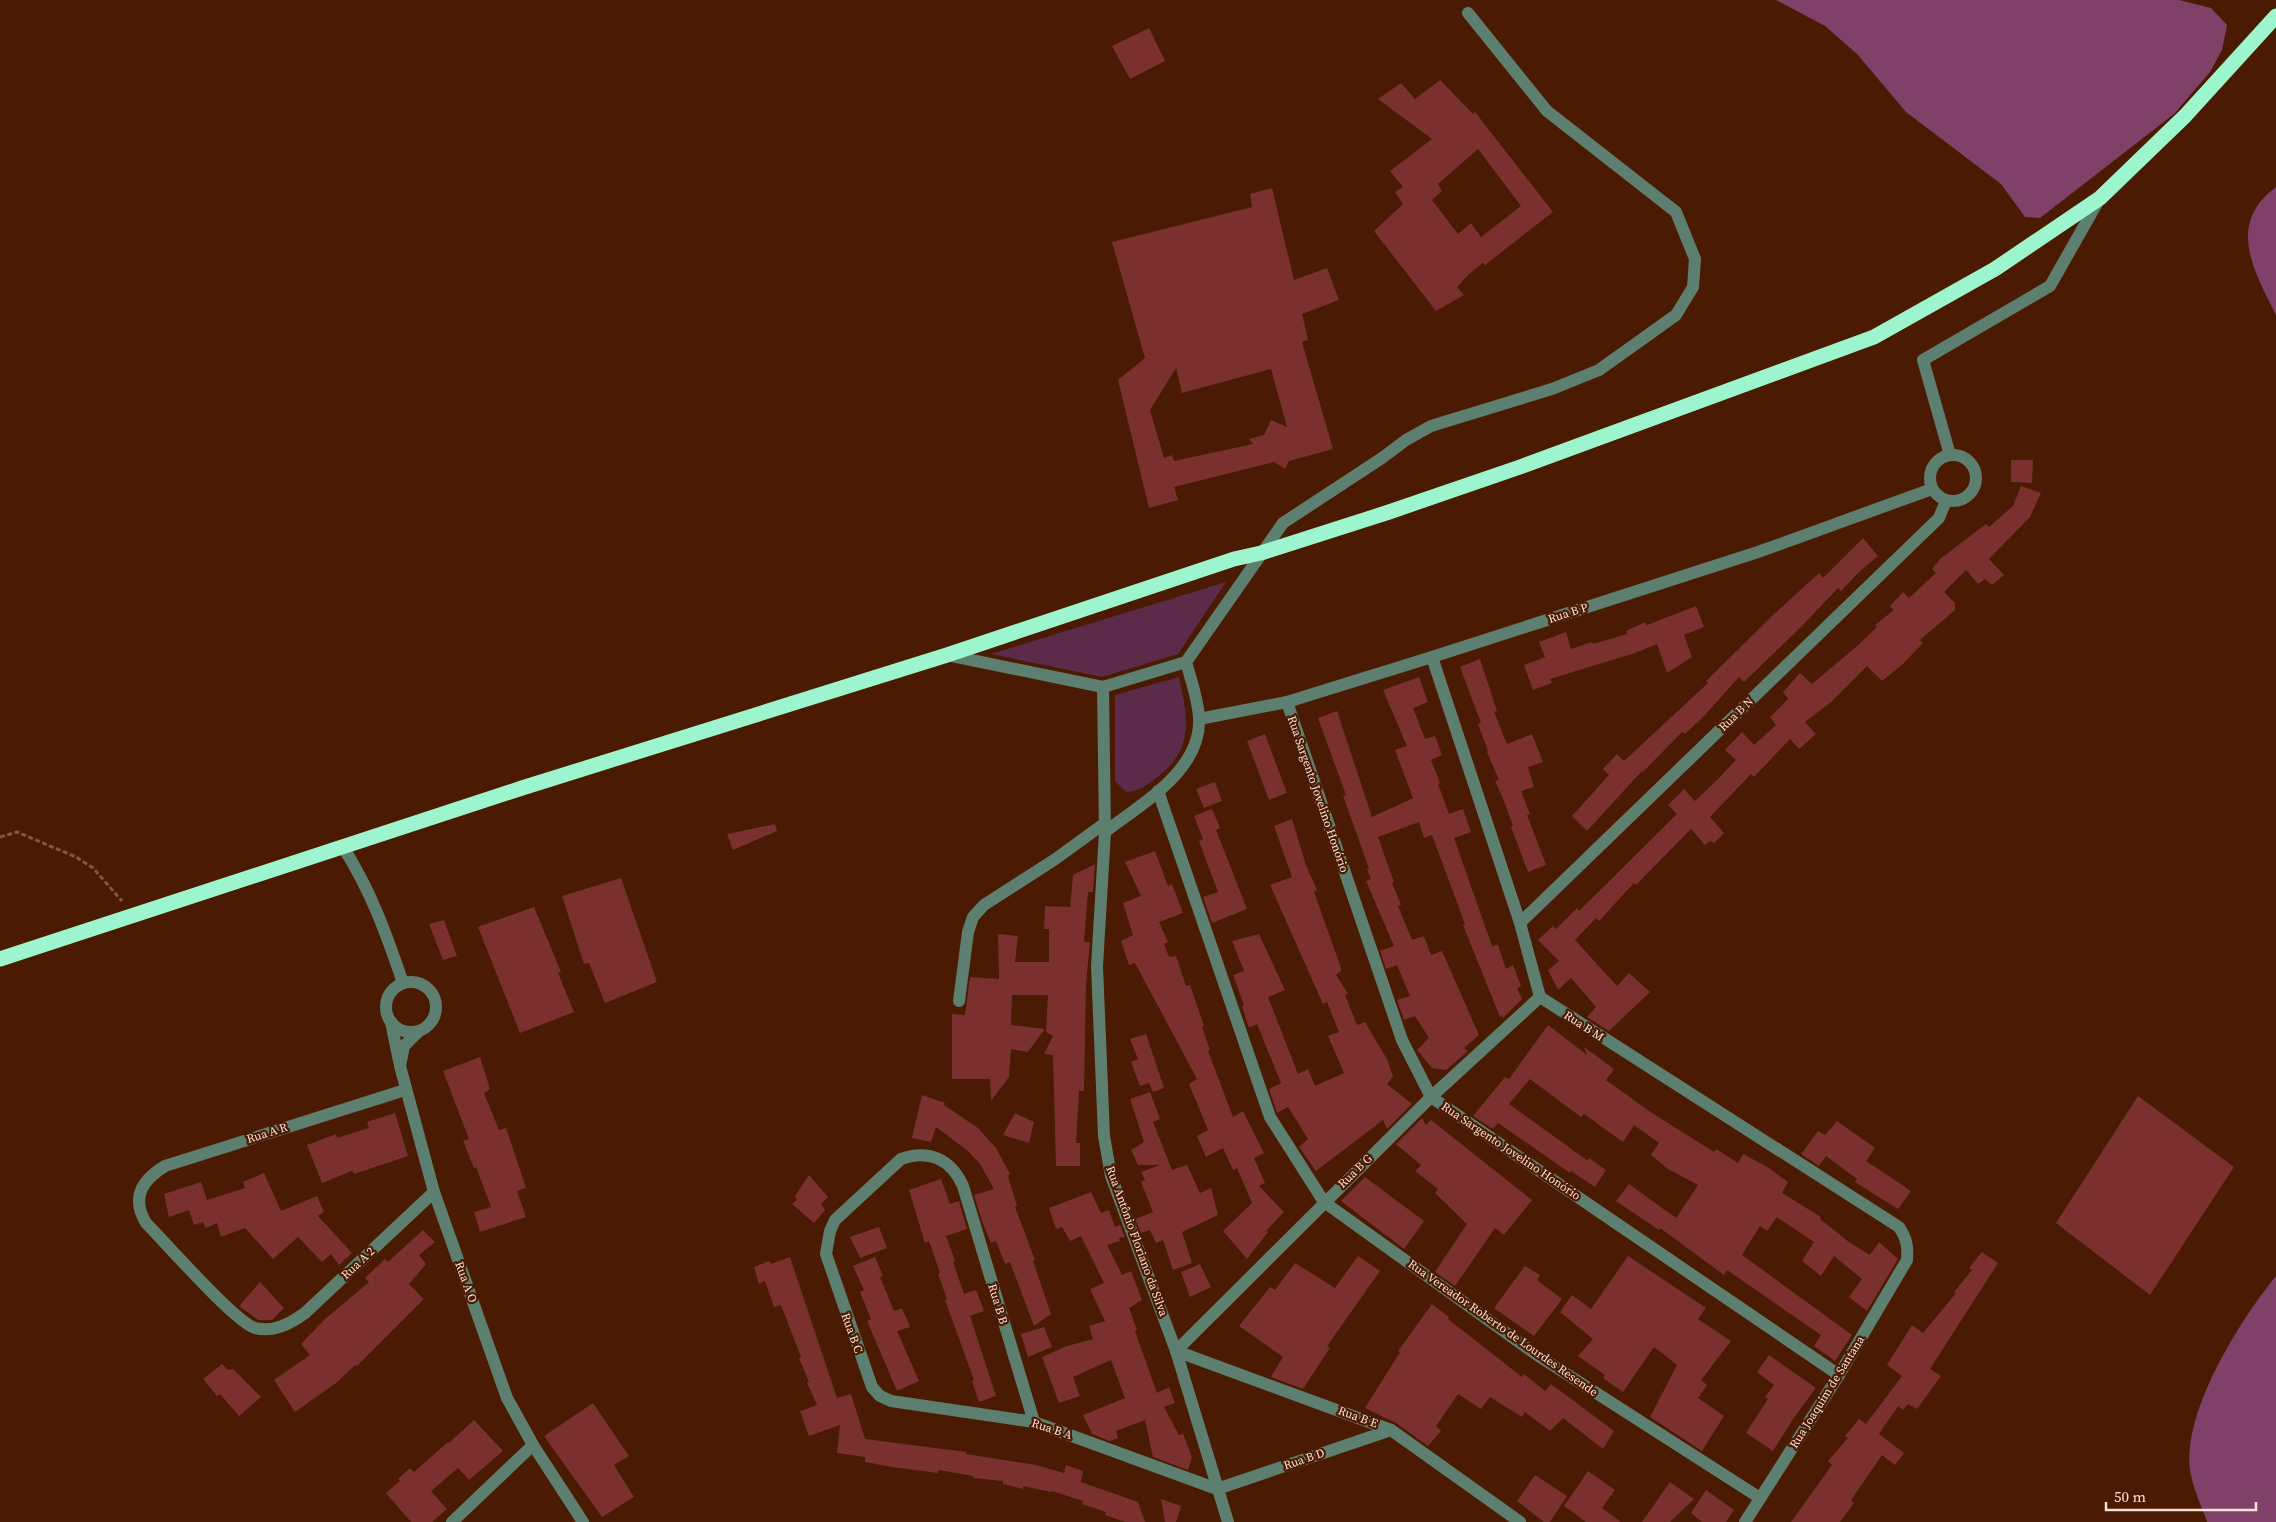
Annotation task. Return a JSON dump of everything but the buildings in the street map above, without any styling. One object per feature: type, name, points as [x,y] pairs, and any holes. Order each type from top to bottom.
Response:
[{"type":"highway","points":[[0,959],[522,788],[947,655],[1234,559],[1261,553],[1520,467],[1874,337],[1996,269],[2100,198],[2185,116],[2276,16]]},
{"type":"street","points":[[947,655],[1103,687],[1186,662],[1283,523],[1406,440],[1432,426],[1552,389],[1599,370],[1676,314],[1693,287],[1695,259],[1676,212],[1547,112],[1468,13]]},
{"type":"street","points":[[1950,455],[1923,360],[2050,286],[2100,198]]},
{"type":"street","points":[[1950,455],[1962,457],[1974,467],[1976,476],[1976,485],[1971,493],[1964,499],[1956,502],[1946,501],[1938,496],[1932,489],[1930,477],[1931,470],[1938,460],[1950,455]]},
{"type":"street","name":"Rua B P","points":[[1199,720],[1287,702],[1432,657],[1758,552],[1932,489]]},
{"type":"street","name":"Rua B N","points":[[1520,923],[1939,518],[1946,501]]},
{"type":"street","points":[[1432,657],[1520,923],[1540,997]]},
{"type":"street","points":[[959,1001],[968,932],[973,917],[984,905],[1105,828],[1158,791],[1180,770],[1194,746],[1199,720],[1196,697],[1186,662]]},
{"type":"street","name":"Rua Antônio Floriano da Silva","points":[[1103,687],[1105,828],[1097,966],[1104,1136],[1111,1176],[1176,1351],[1228,1522]]},
{"type":"street","name":"Rua Sargento Jovelino Honório","points":[[1287,702],[1402,1040],[1431,1096],[1839,1375]]},
{"type":"street","points":[[1158,791],[1270,1117],[1324,1202]]},
{"type":"street","points":[[343,847],[358,871],[381,920],[402,983]]},
{"type":"street","points":[[391,1022],[407,1032],[419,1031],[430,1024],[434,1018],[437,1005],[428,988],[422,984],[402,983],[390,992],[387,1000],[386,1007],[400,1066]]},
{"type":"street","name":"Rua B G","points":[[1176,1351],[1431,1096],[1540,997]]},
{"type":"street","name":"Rua B M","points":[[1540,997],[1899,1227],[1906,1237],[1908,1246],[1907,1260]]},
{"type":"street","name":"Rua A O","points":[[419,1031],[404,1046],[400,1066],[434,1192],[507,1398],[533,1445],[583,1522]]},
{"type":"street","name":"Rua A R","points":[[279,1327],[255,1328],[234,1314],[146,1223],[141,1215],[139,1204],[140,1192],[146,1181],[165,1166],[405,1090]]},
{"type":"street","name":"Rua B B","points":[[829,1268],[826,1254],[827,1242],[835,1220],[901,1159],[912,1155],[922,1155],[948,1163],[957,1173],[963,1186],[1034,1422]]},
{"type":"street","name":"Rua A 2","points":[[279,1327],[305,1313],[434,1192]]},
{"type":"street","name":"Rua Vereador Roberto de Lourdes Resende","points":[[1324,1202],[1537,1355],[1760,1498]]},
{"type":"street","name":"Rua Joaquim de Santana","points":[[1746,1522],[1839,1375],[1907,1260]]},
{"type":"street","name":"Rua B C","points":[[829,1268],[872,1387],[880,1396]]},
{"type":"street","name":"Rua B E","points":[[1176,1351],[1391,1430],[1520,1522]]},
{"type":"street","name":"Rua B A","points":[[880,1396],[891,1401],[1034,1422],[1217,1489]]},
{"type":"street","name":"Rua B D","points":[[1217,1489],[1391,1430]]},
{"type":"street","points":[[452,1522],[533,1445]]},
{"type":"path","points":[[0,837],[17,832],[76,857],[93,868],[134,915]]},
{"type":"shaded area","points":[[1776,0],[2179,0],[2211,8],[2227,25],[2222,50],[2210,72],[2174,114],[2040,218],[2025,217],[2001,184],[1906,112],[1857,54],[1825,26]]},
{"type":"shaded area","points":[[2276,187],[2276,315],[2253,265],[2248,232],[2252,216],[2261,201]]},
{"type":"shaded area","points":[[1226,582],[1178,654],[1102,677],[991,654]]},
{"type":"shaded area","points":[[1179,677],[1186,720],[1183,744],[1169,767],[1156,778],[1142,788],[1126,792],[1115,781],[1115,695]]},
{"type":"shaded area","points":[[2276,1276],[2276,1522],[2207,1522],[2191,1475],[2190,1451],[2194,1425],[2203,1398],[2230,1343],[2246,1317]]}]
